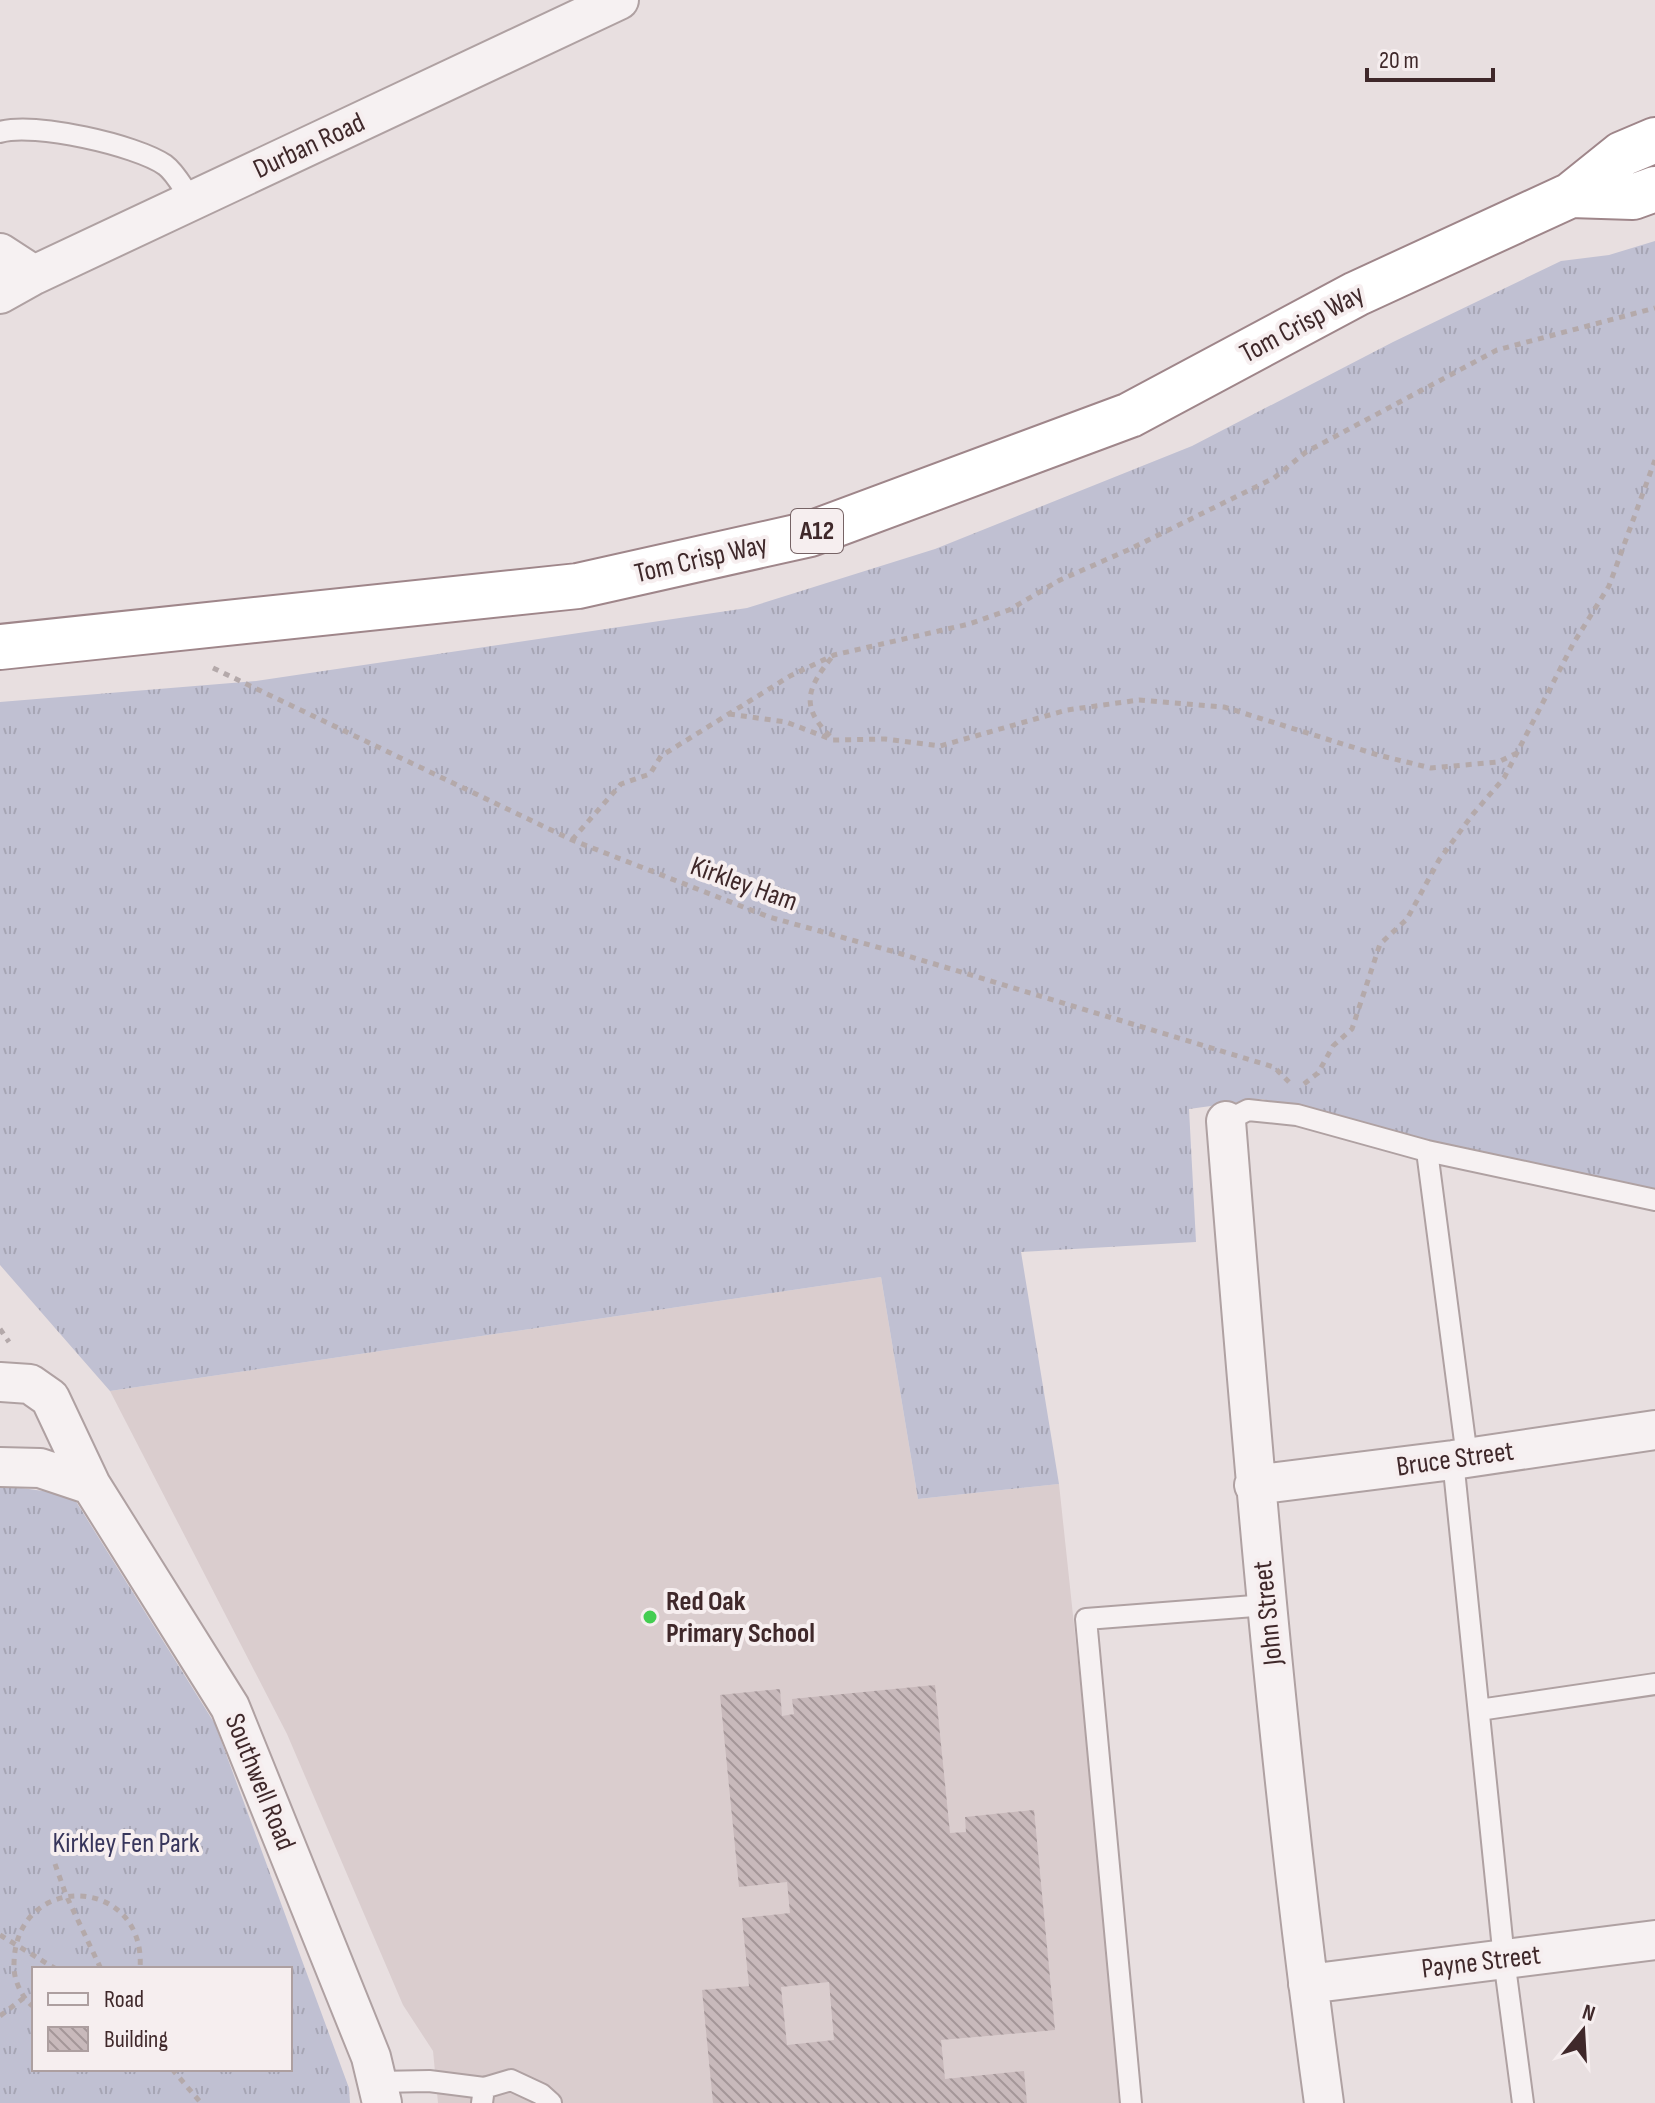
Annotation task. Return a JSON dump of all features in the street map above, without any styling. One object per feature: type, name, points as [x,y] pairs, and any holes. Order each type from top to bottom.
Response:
[{"type":"highway","name":"Tom Crisp Way","points":[[0,647],[578,586],[810,534],[1130,415],[1356,294],[1571,195],[1622,154],[1655,140]]},
{"type":"highway","name":"Tom Crisp Way","points":[[1571,195],[1633,197],[1655,189]]},
{"type":"street","name":"Durban Road","points":[[0,294],[34,275],[619,0]]},
{"type":"street","points":[[0,253],[34,275]]},
{"type":"street","name":"John Street","points":[[1226,1121],[1254,1485],[1308,1984],[1324,2103]]},
{"type":"street","name":"Southwell Road","points":[[0,1382],[30,1384],[50,1398],[91,1485],[230,1707],[371,2057],[380,2092]]},
{"type":"street","name":"Bruce Street","points":[[1254,1485],[1655,1430]]},
{"type":"street","points":[[0,1467],[40,1468],[91,1485]]},
{"type":"street","name":"Payne Street","points":[[1308,1984],[1655,1940]]},
{"type":"lane","points":[[0,132],[62,132],[128,150],[166,166],[192,200]]},
{"type":"lane","points":[[1226,1121],[1248,1110],[1297,1115],[1427,1151],[1655,1200]]},
{"type":"lane","points":[[1427,1151],[1460,1458],[1479,1710],[1504,1959],[1523,2103]]},
{"type":"lane","points":[[1131,2103],[1086,1619],[1267,1605]]},
{"type":"lane","points":[[1479,1710],[1655,1684]]},
{"type":"lane","points":[[380,2092],[429,2081],[483,2096],[511,2080],[541,2094],[551,2103]]},
{"type":"path","points":[[572,840],[621,784],[650,774],[661,756],[790,676],[834,655],[969,624],[1009,610],[1060,580],[1274,478],[1306,452],[1497,350],[1655,308]]},
{"type":"path","points":[[729,714],[786,722],[833,740],[885,739],[940,746],[995,733],[1067,710],[1139,700],[1224,707],[1378,755],[1431,768],[1498,762],[1517,753],[1573,644],[1609,586],[1655,460]]},
{"type":"path","name":"Kirkley Ham","points":[[198,627],[213,670],[572,840],[769,917],[1274,1067],[1297,1089],[1318,1073],[1333,1046],[1352,1029],[1380,944],[1407,919],[1439,860],[1504,778],[1517,753]]},
{"type":"path","points":[[833,740],[813,720],[811,702],[813,681],[834,655]]},
{"type":"path","points":[[55,1864],[100,1967]]},
{"type":"path","points":[[32,2005],[13,1975],[14,1942],[33,1911],[66,1895],[100,1898],[127,1917],[142,1948],[140,1967]]},
{"type":"path","points":[[0,1935],[53,1967]]},
{"type":"path","points":[[0,2016],[25,1997]]},
{"type":"path","points":[[174,2071],[201,2103]]},
{"type":"shaded area","name":"Red Oak Primary School","points":[[881,1277],[918,1499],[1059,1484],[1125,2103],[438,2103],[433,2051],[403,2005],[287,1734],[110,1391]]},
{"type":"green space","points":[[1655,241],[1655,1194],[1497,1160],[1262,1099],[1189,1109],[1196,1242],[1021,1252],[1059,1484],[918,1499],[881,1277],[110,1391],[0,1265],[0,702],[256,681],[747,608],[935,549],[1192,446],[1393,342],[1561,261],[1609,255]]},
{"type":"green space","name":"Kirkley Fen Park","points":[[0,1485],[72,1495],[215,1724],[349,2088],[350,2103],[0,2103]]},
{"type":"building","points":[[935,1685],[950,1833],[966,1832],[965,1817],[1034,1810],[1055,2030],[941,2040],[945,2079],[1024,2071],[1027,2103],[713,2103],[702,1990],[749,1986],[742,1918],[790,1913],[787,1882],[739,1887],[720,1695],[780,1689],[782,1716],[794,1714],[792,1699]],"holes":[[[829,1982],[834,2040],[787,2045],[781,1987]]]},
{"type":"place","name":"Red Oak Primary School","points":[[650,1617]]}]
